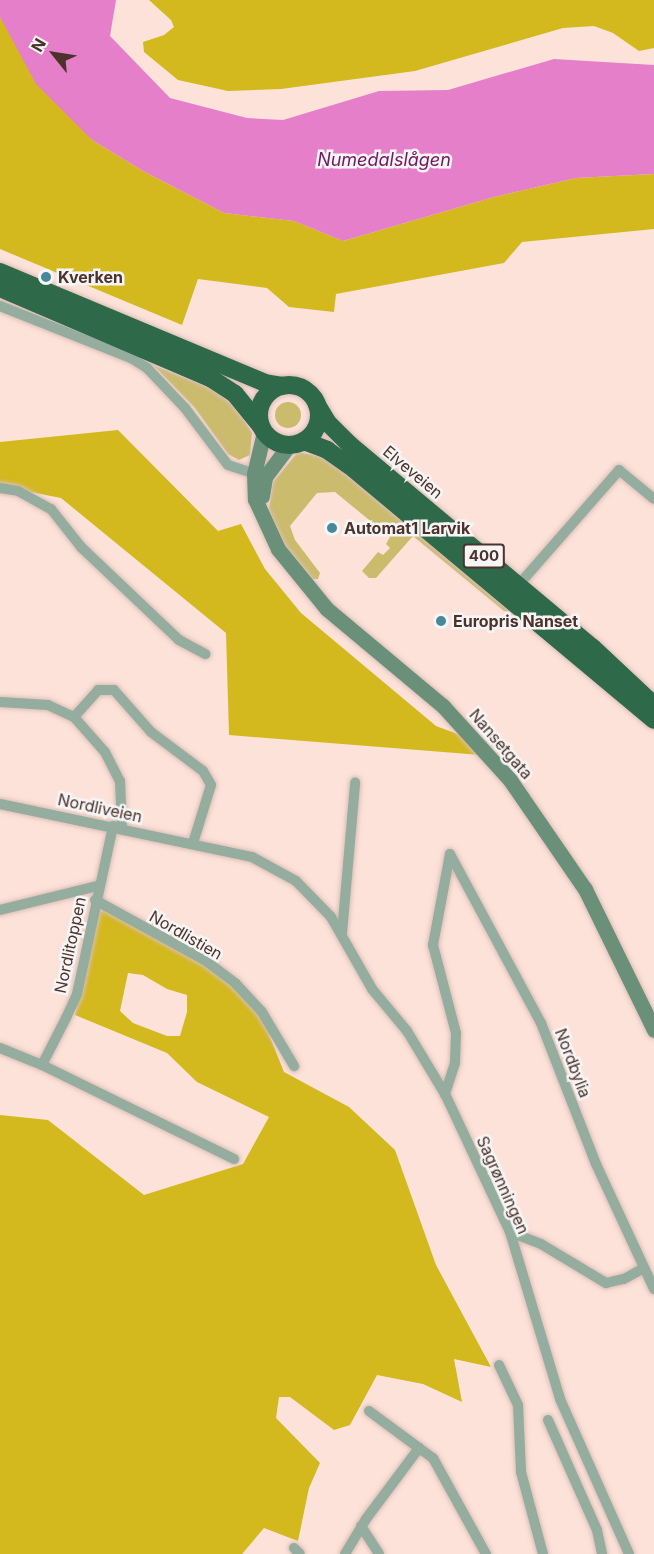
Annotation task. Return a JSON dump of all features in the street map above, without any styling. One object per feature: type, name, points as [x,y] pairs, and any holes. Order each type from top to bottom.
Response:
[{"type":"highway","name":"400","points":[[0,272],[265,383],[307,392],[317,405]]},
{"type":"highway","name":"400","points":[[0,288],[212,379],[235,394],[262,429],[278,444],[296,443]]},
{"type":"highway","points":[[262,429],[260,407],[265,397],[282,386]]},
{"type":"highway","points":[[296,443],[317,425],[317,405]]},
{"type":"highway","name":"Elveveien","points":[[317,405],[328,423],[350,445],[654,720]]},
{"type":"highway","name":"Elveveien","points":[[296,443],[327,450],[354,469],[513,591],[654,705]]},
{"type":"main road","name":"Nansetgata","points":[[262,429],[260,476],[264,526],[292,569],[327,609],[443,706],[510,780],[543,823],[590,898],[654,1030]]},
{"type":"main road","points":[[260,476],[296,443]]},
{"type":"street","points":[[0,306],[110,347],[147,368],[185,408],[228,465],[260,476]]},
{"type":"street","points":[[513,591],[619,470],[654,499]]},
{"type":"street","points":[[0,488],[18,491],[51,509],[89,555],[179,640],[206,654]]},
{"type":"street","points":[[0,702],[48,705],[74,717],[98,690],[114,690],[151,732],[203,771],[211,785],[193,843]]},
{"type":"street","name":"Nordlitoppen","points":[[42,1065],[77,993],[95,900],[117,827],[120,781],[105,752],[74,717]]},
{"type":"street","points":[[342,934],[354,783]]},
{"type":"street","name":"Nordliveien","points":[[0,804],[252,857],[296,881],[331,916],[372,990],[407,1031],[445,1094]]},
{"type":"street","name":"Nordbylia","points":[[445,1094],[455,1063],[456,1033],[433,945],[450,854],[542,1023],[596,1164],[654,1289]]},
{"type":"street","points":[[0,910],[99,885]]},
{"type":"street","name":"Nordlistien","points":[[95,900],[206,961],[236,984],[262,1012],[294,1066]]},
{"type":"street","points":[[0,1048],[42,1065],[234,1159]]},
{"type":"street","name":"Sagrønningen","points":[[445,1094],[510,1232],[560,1399],[629,1554]]},
{"type":"street","points":[[510,1232],[541,1244],[606,1283],[624,1279],[644,1268]]},
{"type":"street","points":[[499,1365],[518,1405],[521,1472],[543,1554]]},
{"type":"street","points":[[369,1411],[433,1458],[486,1554]]},
{"type":"street","points":[[548,1419],[597,1530],[602,1554]]},
{"type":"street","points":[[345,1554],[361,1526],[419,1448]]},
{"type":"street","points":[[361,1526],[379,1554]]},
{"type":"shaded area","points":[[149,0],[654,0],[654,48],[639,51],[613,33],[594,26],[563,28],[415,71],[281,89],[228,91],[178,80],[144,52],[143,42],[164,35],[174,27],[171,20]]},
{"type":"shaded area","points":[[0,17],[92,140],[143,171],[224,213],[294,221],[343,241],[494,197],[576,178],[654,174],[654,229],[522,242],[504,263],[336,294],[334,312],[289,307],[267,288],[198,279],[182,325],[0,249]]},
{"type":"shaded area","points":[[153,365],[212,389],[237,408],[252,433],[250,455],[239,460],[228,454],[195,408]]},
{"type":"shaded area","points":[[288,402],[297,406],[301,415],[297,424],[288,428],[279,424],[275,415],[279,406]]},
{"type":"shaded area","points":[[118,430],[218,531],[241,524],[265,569],[301,613],[436,726],[463,736],[481,755],[229,735],[226,633],[61,498],[0,486],[0,442]]},
{"type":"shaded area","points":[[298,452],[327,458],[510,611],[504,611],[413,536],[376,578],[369,578],[362,571],[378,552],[383,555],[390,548],[386,544],[390,537],[335,492],[317,493],[290,526],[295,540],[320,573],[318,579],[312,579],[281,540],[269,509],[273,482]]},
{"type":"shaded area","points":[[99,906],[227,978],[262,1017],[284,1072],[349,1107],[395,1150],[436,1265],[491,1367],[454,1359],[462,1402],[423,1384],[377,1375],[350,1425],[334,1430],[290,1397],[279,1397],[276,1418],[320,1463],[309,1488],[298,1541],[264,1528],[242,1554],[0,1554],[0,1115],[48,1120],[144,1195],[243,1164],[269,1117],[197,1082],[167,1053],[75,1015]],"holes":[[[128,973],[143,975],[167,989],[187,995],[187,1012],[180,1036],[167,1036],[133,1023],[120,1011]]]},
{"type":"water","name":"Numedalslågen","points":[[0,0],[116,0],[110,36],[170,98],[247,118],[283,120],[379,91],[448,90],[554,59],[654,65],[654,174],[576,178],[494,197],[343,241],[294,221],[224,213],[143,171],[92,140],[36,84],[0,17]]},
{"type":"place","name":"Kverken","points":[[46,277]]},
{"type":"place","name":"Automat1 Larvik","points":[[332,528]]},
{"type":"place","name":"Europris Nanset","points":[[441,621]]}]
